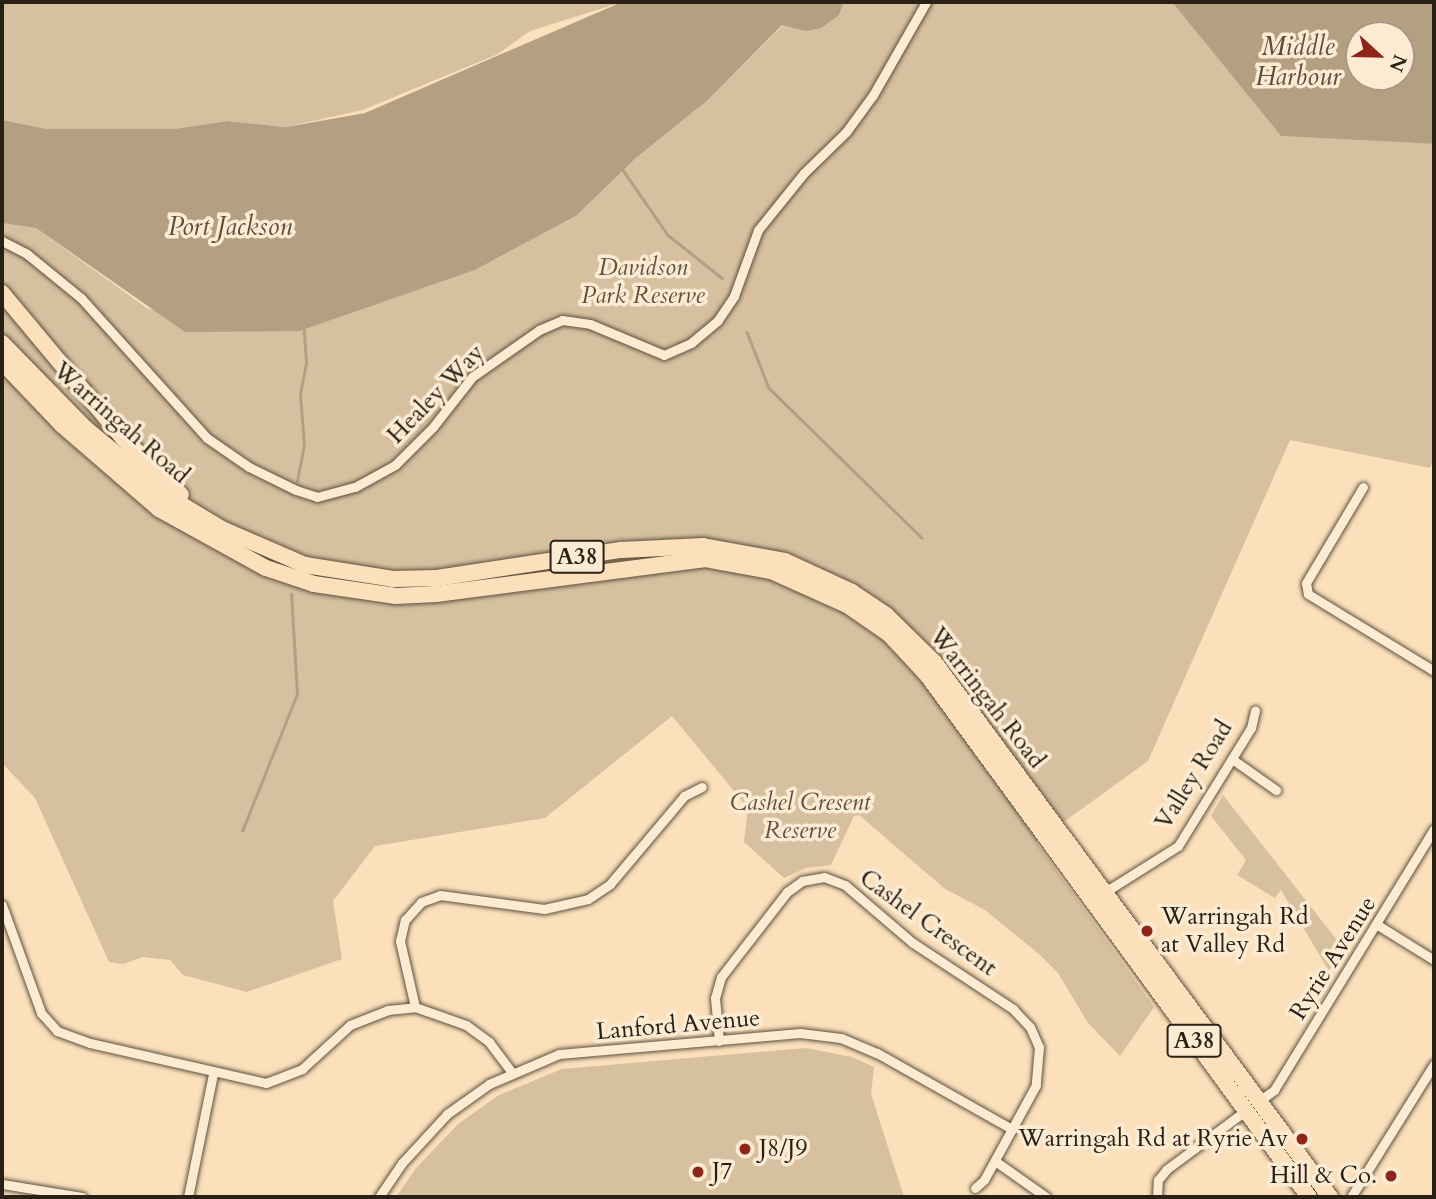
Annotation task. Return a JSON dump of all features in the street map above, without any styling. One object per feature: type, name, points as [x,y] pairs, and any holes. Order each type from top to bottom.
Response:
[{"type":"highway","points":[[2,293],[123,438],[214,525]]},
{"type":"highway","name":"Warringah Road","points":[[2,343],[138,474],[214,525],[305,565],[393,579],[437,578],[674,545],[754,552],[821,575],[886,615],[934,662],[1330,1197]]},
{"type":"highway","name":"Warringah Road","points":[[5,367],[62,425],[159,509],[266,568],[314,584],[396,596],[436,594],[704,559],[771,571],[811,585],[879,627],[909,655],[1309,1197]]},
{"type":"highway","name":"Valley Road","points":[[1091,902],[1105,892]]},
{"type":"highway","points":[[1245,1111],[1259,1101]]},
{"type":"street","name":"Healey Way","points":[[2,241],[27,254],[81,298],[206,438],[249,467],[317,497],[355,487],[395,465],[433,427],[472,377],[539,330],[562,320],[590,324],[664,355],[691,343],[718,320],[734,296],[758,230],[859,113],[926,2]]},
{"type":"street","points":[[1363,487],[1306,583],[1308,594],[1434,671]]},
{"type":"street","name":"Valley Road","points":[[1105,892],[1178,846],[1251,728],[1255,710]]},
{"type":"street","points":[[1232,759],[1276,790]]},
{"type":"street","points":[[415,1007],[400,941],[405,920],[421,902],[440,895],[544,909],[588,900],[610,884],[684,796],[702,787]]},
{"type":"street","name":"Ryrie Avenue","points":[[1259,1101],[1274,1090],[1434,829]]},
{"type":"street","name":"Cashel Crescent","points":[[719,1041],[715,998],[721,977],[787,891],[802,881],[824,877],[845,885],[913,943],[1013,1009],[1030,1027],[1039,1047],[1040,1068],[1036,1085],[995,1160],[975,1188]]},
{"type":"street","points":[[2,905],[41,1013],[57,1031],[248,1082],[283,1080],[302,1069],[349,1025],[388,1010],[415,1007],[466,1025],[489,1042],[512,1073]]},
{"type":"street","points":[[1376,924],[1434,960]]},
{"type":"street","name":"Lanford Avenue","points":[[379,1197],[402,1163],[447,1114],[512,1073],[559,1054],[800,1033],[841,1038],[877,1053],[1012,1129]]},
{"type":"street","points":[[1351,1197],[1431,1076],[1434,1064]]},
{"type":"street","points":[[188,1197],[213,1074]]},
{"type":"street","points":[[1157,1197],[1158,1180],[1167,1169],[1245,1111]]},
{"type":"street","points":[[995,1160],[1046,1197]]},
{"type":"street","points":[[2,1184],[82,1197]]},
{"type":"green space","points":[[2,2],[622,2],[530,31],[498,54],[363,110],[286,127],[228,121],[174,129],[47,129],[2,120]]},
{"type":"green space","points":[[844,2],[1172,2],[1281,136],[1434,144],[1434,459],[1430,468],[1290,440],[1148,761],[1036,842],[1154,1007],[1120,1056],[1088,1023],[1058,973],[1040,955],[985,910],[945,889],[859,815],[854,816],[831,865],[806,868],[784,878],[744,842],[748,808],[672,716],[545,818],[375,846],[333,901],[342,959],[247,992],[183,975],[170,960],[143,957],[123,964],[109,962],[35,798],[2,763],[2,223],[36,228],[148,309],[300,331],[475,270],[576,216],[636,158],[709,99],[783,25],[805,31],[839,15]]},
{"type":"green space","points":[[1223,795],[1344,949],[1329,971],[1281,890],[1275,898],[1237,875],[1246,860],[1211,816]]},
{"type":"green space","points":[[806,1048],[852,1057],[874,1067],[871,1094],[904,1197],[396,1197],[416,1168],[458,1124],[499,1095],[562,1069]]},
{"type":"water","name":"Port Jackson","points":[[622,2],[844,2],[839,15],[821,28],[805,31],[782,25],[709,99],[636,158],[576,216],[475,270],[300,331],[185,332],[36,228],[2,223],[2,120],[47,129],[174,129],[228,121],[286,127],[365,113]]},
{"type":"water","name":"Middle Harbour","points":[[1172,2],[1434,2],[1434,144],[1281,136]]},
{"type":"waterway","points":[[623,170],[668,235],[722,278]]},
{"type":"waterway","points":[[297,481],[304,446],[300,394],[306,362],[304,330]]},
{"type":"waterway","points":[[747,332],[769,388],[922,538]]},
{"type":"waterway","points":[[242,831],[297,694],[291,594]]},
{"type":"place","name":"Warringah Rd at Valley Rd","points":[[1147,931]]},
{"type":"place","name":"Warringah Rd at Ryrie Av","points":[[1302,1139]]},
{"type":"place","name":"J8/J9","points":[[745,1149]]},
{"type":"place","name":"J7","points":[[698,1172]]},
{"type":"place","name":"Hill & Co.","points":[[1391,1176]]},
{"type":"park label","name":"Davidson Park Reserve","points":[[643,282]]},
{"type":"park label","name":"Cashel Cresent Reserve","points":[[800,817]]}]
